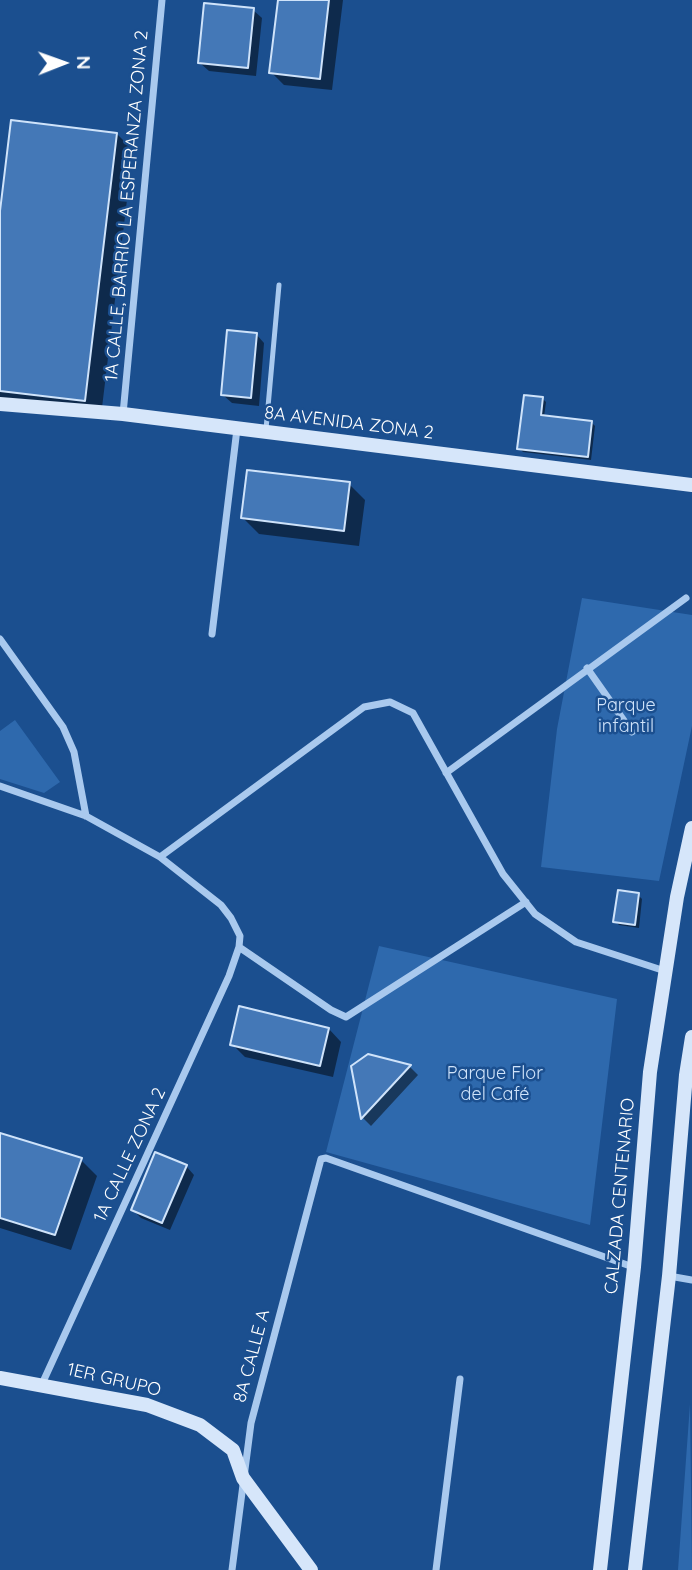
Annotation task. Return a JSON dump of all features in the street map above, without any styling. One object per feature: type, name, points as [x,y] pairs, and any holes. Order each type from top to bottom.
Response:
[{"type":"main road","name":"8A AVENIDA ZONA 2","points":[[0,404],[123,414],[692,485]]},
{"type":"main road","name":"CALZADA CENTENARIO","points":[[600,1570],[634,1267],[650,1072],[677,897],[692,828]]},
{"type":"main road","points":[[635,1570],[669,1276],[692,1037]]},
{"type":"main road","name":"1ER GRUPO","points":[[0,1378],[147,1405],[200,1425],[233,1450],[243,1478],[311,1570]]},
{"type":"street","name":"1A CALLE, BARRIO LA ESPERANZA ZONA 2","points":[[123,414],[162,0]]},
{"type":"street","points":[[212,634],[237,429]]},
{"type":"street","points":[[446,773],[685,598]]},
{"type":"street","points":[[0,639],[63,727],[74,752],[86,816]]},
{"type":"street","points":[[587,668],[632,732]]},
{"type":"street","points":[[0,786],[86,816],[160,858],[364,707],[390,702],[413,713],[503,874],[535,914],[576,942],[665,971]]},
{"type":"street","name":"1A CALLE ZONA 2","points":[[42,1384],[229,976],[239,947],[240,936],[231,918],[220,905],[160,858]]},
{"type":"street","points":[[239,947],[331,1010],[346,1017],[526,902]]},
{"type":"street","name":"8A CALLE A","points":[[232,1570],[251,1423],[321,1159],[327,1158],[634,1267]]},
{"type":"street","points":[[669,1276],[692,1279]]},
{"type":"street","points":[[436,1570],[460,1378]]},
{"type":"lane","points":[[266,432],[279,285]]},
{"type":"green space","name":"Parque infantil","points":[[582,598],[692,615],[692,726],[659,881],[541,867],[557,729]]},
{"type":"green space","points":[[15,720],[60,782],[44,793],[0,779],[0,731]]},
{"type":"green space","name":"Parque Flor del Café","points":[[379,946],[617,999],[590,1225],[326,1152]]},
{"type":"green space","points":[[690,1404],[692,1570],[678,1570]]},
{"type":"building","points":[[278,0],[329,0],[320,79],[269,73]]},
{"type":"building","points":[[204,3],[254,8],[248,68],[198,63]]},
{"type":"building","points":[[11,120],[117,133],[85,401],[0,391],[0,211]]},
{"type":"building","points":[[227,330],[257,333],[251,398],[221,395]]},
{"type":"building","points":[[524,395],[543,397],[541,415],[592,421],[588,457],[517,449]]},
{"type":"building","points":[[247,470],[350,482],[344,531],[241,518]]},
{"type":"building","points":[[618,890],[639,893],[635,925],[613,922]]},
{"type":"building","points":[[239,1006],[329,1028],[320,1066],[230,1045]]},
{"type":"building","points":[[368,1054],[411,1065],[361,1119],[351,1066]]},
{"type":"building","points":[[0,1133],[82,1158],[55,1235],[0,1218]]},
{"type":"building","points":[[155,1152],[187,1165],[162,1223],[131,1210]]}]
